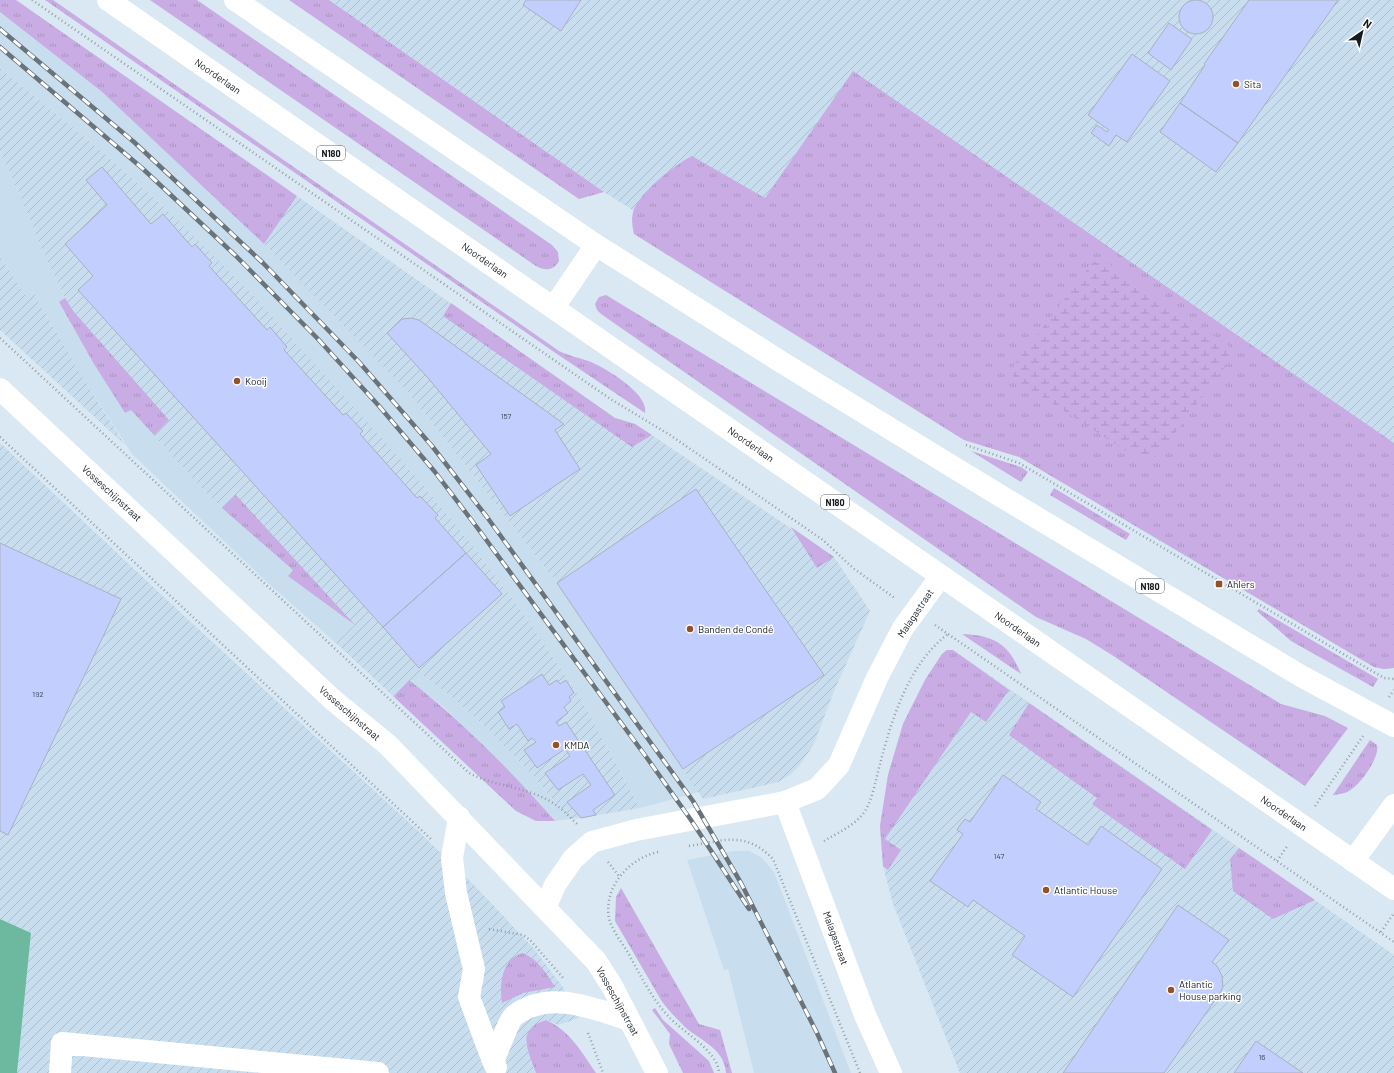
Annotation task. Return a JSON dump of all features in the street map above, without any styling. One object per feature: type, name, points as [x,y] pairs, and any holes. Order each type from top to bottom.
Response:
[{"type":"main road","name":"Noorderlaan","points":[[108,0],[1394,889]]},
{"type":"main road","name":"N180","points":[[235,0],[596,245],[999,495],[1301,676],[1385,722]]},
{"type":"main road","points":[[554,307],[596,245]]},
{"type":"main road","name":"Vosseschijnstraat","points":[[0,389],[332,699],[388,745],[459,817],[596,961],[657,1073]]},
{"type":"main road","name":"Malagastraat","points":[[545,908],[555,885],[573,859],[592,842],[636,830],[785,802],[817,789],[839,764],[877,678],[903,628],[941,576]]},
{"type":"main road","name":"Malagastraat","points":[[785,802],[865,1015],[891,1073]]},
{"type":"main road","points":[[1353,861],[1394,805]]},
{"type":"main road","points":[[459,817],[452,858],[456,893],[474,969],[469,997],[496,1067]]},
{"type":"main road","points":[[496,1067],[513,1017],[540,1003],[578,1004],[629,1020]]},
{"type":"main road","points":[[60,1073],[62,1043],[378,1073]]},
{"type":"path","points":[[32,0],[612,400],[670,434],[823,540],[852,568],[1394,942]]},
{"type":"path","points":[[0,338],[469,773],[485,781],[546,799],[561,808],[592,842]]},
{"type":"path","points":[[0,437],[452,858]]},
{"type":"path","points":[[963,444],[1019,463],[1384,678],[1394,679]]},
{"type":"path","points":[[773,859],[804,850],[850,827],[863,814],[873,791],[897,708],[915,672],[934,644],[948,634]]},
{"type":"path","points":[[1277,861],[1301,826],[1385,722],[1394,690]]},
{"type":"path","points":[[686,847],[735,839],[743,840],[750,841],[763,849],[773,859],[860,1073]]},
{"type":"path","points":[[662,851],[650,854],[631,865],[619,876],[612,889],[608,907],[610,922],[654,998],[670,1019],[712,1055],[719,1073]]},
{"type":"path","points":[[1381,932],[1394,913]]},
{"type":"path","points":[[486,928],[523,935],[530,940],[564,979]]},
{"type":"shaded area","points":[[329,0],[1394,0],[1394,668],[1384,669],[1374,667],[1119,517],[604,192]]},
{"type":"shaded area","points":[[0,12],[101,91],[288,267],[408,392],[557,583],[699,792],[640,808],[582,701],[525,616],[473,546],[413,473],[165,208],[105,154],[0,68]]},
{"type":"shaded area","points":[[0,68],[105,154],[165,208],[250,292],[413,473],[473,546],[525,616],[582,701],[640,808],[570,819],[534,777],[489,730],[453,698],[419,672],[394,697],[336,643],[355,625],[288,576],[293,570],[210,497],[131,410],[124,411],[94,364],[59,302],[65,298],[39,243],[19,193],[0,152]]},
{"type":"shaded area","points":[[0,152],[19,193],[39,243],[65,298],[59,302],[94,364],[125,413],[131,409],[210,497],[293,570],[288,576],[419,671],[453,698],[489,730],[534,777],[570,819],[555,821],[478,740],[445,708],[346,633],[336,643],[268,583],[132,454],[80,373],[33,292],[25,296],[0,256]]},
{"type":"shaded area","points":[[297,196],[615,418],[635,424],[834,557],[870,611],[834,691],[814,744],[800,765],[790,775],[778,782],[703,799],[557,583],[408,392],[264,244]]},
{"type":"shaded area","points":[[0,256],[25,295],[33,292],[80,373],[125,445],[0,330]]},
{"type":"shaded area","points":[[0,443],[182,614],[416,829],[476,887],[534,949],[562,986],[579,1018],[558,1025],[546,1020],[525,1042],[536,1073],[17,1073],[31,933],[0,919]]},
{"type":"shaded area","points":[[947,650],[953,650],[1394,955],[1394,1073],[960,1073],[893,904],[883,866],[880,826],[888,775],[903,724],[925,680],[942,654]]},
{"type":"shaded area","points":[[734,851],[749,851],[761,857],[774,872],[851,1073],[754,1073],[728,969],[724,970],[687,860]]},
{"type":"shaded area","points":[[0,919],[31,933],[17,1073],[0,1073]]},
{"type":"green space","points":[[0,0],[16,0],[297,196],[264,244],[101,91],[0,12]]},
{"type":"green space","points":[[45,0],[53,0],[559,351],[591,362],[616,376],[634,390],[644,406],[645,413],[557,354]]},
{"type":"green space","points":[[150,0],[197,0],[552,245],[558,252],[559,261],[554,267],[549,269],[543,269],[536,266]]},
{"type":"green space","points":[[289,0],[329,0],[604,192],[579,199]]},
{"type":"green space","points":[[853,71],[1394,443],[1394,668],[1384,669],[1374,667],[1019,457],[964,440],[634,234],[632,215],[638,202],[659,179],[692,156],[765,198]]},
{"type":"green space","points":[[1100,260],[1108,263],[1229,346],[1231,352],[1230,360],[1158,456],[1142,458],[1131,454],[1016,380],[1011,373],[1014,365],[1092,263]]},
{"type":"green space","points":[[606,295],[1281,704],[1325,716],[1348,728],[1305,786],[1112,655],[1086,639],[1036,617],[601,314],[597,310],[595,304],[599,297]]},
{"type":"green space","points":[[65,298],[74,312],[169,420],[154,435],[131,410],[125,413],[94,364],[59,302]]},
{"type":"green space","points":[[451,303],[615,418],[635,424],[652,435],[632,447],[443,316]]},
{"type":"green space","points":[[971,451],[1021,467],[1028,472],[1021,482]]},
{"type":"green space","points":[[1054,488],[1130,534],[1126,540],[1050,495]]},
{"type":"green space","points":[[236,495],[355,625],[288,576],[293,570],[222,508]]},
{"type":"green space","points":[[791,527],[834,557],[817,568]]},
{"type":"green space","points":[[1259,609],[1378,679],[1373,687],[1291,641],[1257,611]]},
{"type":"green space","points":[[962,634],[983,636],[999,643],[1011,655],[1021,674]]},
{"type":"green space","points":[[947,650],[953,650],[1009,690],[986,722],[971,712],[885,839],[901,850],[888,870],[883,866],[880,826],[888,775],[903,724],[925,680],[942,654]]},
{"type":"green space","points":[[409,680],[429,696],[485,747],[521,783],[555,821],[536,821],[516,811],[394,697]]},
{"type":"green space","points":[[1029,703],[1212,830],[1185,869],[1092,804],[1097,798],[1009,735]]},
{"type":"green space","points":[[1370,740],[1377,745],[1377,750],[1368,771],[1349,791],[1333,795]]},
{"type":"green space","points":[[1239,848],[1315,900],[1273,919],[1233,891],[1230,859]]},
{"type":"green space","points":[[621,888],[699,1024],[720,1030],[732,1073],[726,1073],[722,1058],[717,1052],[686,1028],[661,1000],[615,921],[616,897]]},
{"type":"green space","points":[[523,953],[538,963],[555,987],[523,993],[502,1003],[501,988],[506,966],[510,960]]},
{"type":"green space","points":[[655,1008],[663,1020],[709,1061],[714,1073],[683,1073],[669,1044],[670,1034],[652,1010]]},
{"type":"green space","points":[[546,1020],[562,1030],[574,1042],[596,1073],[536,1073],[527,1049],[527,1035],[530,1029],[536,1024]]},
{"type":"building","points":[[526,0],[581,0],[561,31],[523,5]]},
{"type":"building","points":[[1196,0],[1208,5],[1213,17],[1208,29],[1196,34],[1184,29],[1179,17],[1184,5]]},
{"type":"building","name":"Sita","points":[[1249,0],[1338,0],[1238,143],[1180,103],[1205,65],[1204,64]]},
{"type":"building","points":[[1169,23],[1192,39],[1171,70],[1148,53]]},
{"type":"building","points":[[1132,54],[1170,81],[1127,142],[1116,135],[1109,146],[1091,133],[1097,125],[1107,132],[1109,130],[1088,115]]},
{"type":"building","points":[[1180,103],[1238,143],[1216,172],[1160,132]]},
{"type":"building","name":"Kooij","points":[[102,167],[151,224],[163,214],[192,247],[195,244],[212,263],[209,266],[267,330],[270,327],[287,347],[284,350],[343,415],[346,413],[363,431],[360,434],[417,498],[420,496],[438,515],[435,518],[466,553],[383,627],[78,290],[93,276],[65,244],[107,205],[86,180]]},
{"type":"building","points":[[411,318],[419,320],[564,424],[555,430],[580,469],[510,516],[476,465],[491,454],[428,378],[387,333],[402,319]]},
{"type":"building","name":"Banden de Condé","points":[[696,489],[824,675],[683,769],[557,583]]},
{"type":"building","points":[[0,543],[121,599],[8,835],[0,831]]},
{"type":"building","points":[[466,553],[502,594],[419,668],[383,627]]},
{"type":"building","name":"KMDA","points":[[542,674],[549,685],[557,680],[560,684],[566,680],[574,693],[569,697],[571,701],[564,707],[568,713],[556,722],[559,726],[566,722],[615,795],[593,810],[596,815],[581,818],[567,802],[591,785],[583,774],[558,790],[545,773],[570,756],[565,749],[537,768],[524,750],[536,742],[532,738],[528,741],[517,724],[509,729],[498,712],[505,707],[501,701]]},
{"type":"building","name":"Atlantic House","points":[[1003,775],[1041,802],[1036,809],[1088,845],[1101,826],[1162,869],[1073,997],[1012,955],[1025,936],[973,900],[968,907],[930,881],[963,834],[957,830],[960,825],[965,819],[970,822]]},
{"type":"building","name":"Atlantic House parking","points":[[1178,905],[1229,940],[1212,962],[1217,966],[1222,976],[1223,987],[1220,993],[1164,1073],[1063,1073]]},
{"type":"building","points":[[1256,1041],[1303,1073],[1234,1073]]},
{"type":"railway","points":[[0,29],[134,142],[263,263],[359,362],[432,446],[487,517],[693,801],[741,883],[817,1033],[835,1073]]},
{"type":"railway","points":[[0,47],[142,168],[236,256],[318,339],[379,406],[435,472],[647,758],[691,820],[749,909]]},
{"type":"place","name":"Sita","points":[[1236,84]]},
{"type":"place","name":"Kooij","points":[[237,381]]},
{"type":"place","name":"Ahlers","points":[[1219,584]]},
{"type":"place","name":"Banden de Condé","points":[[690,629]]},
{"type":"place","name":"KMDA","points":[[556,745]]},
{"type":"place","name":"Atlantic House","points":[[1046,890]]},
{"type":"place","name":"Atlantic House parking","points":[[1171,990]]}]
